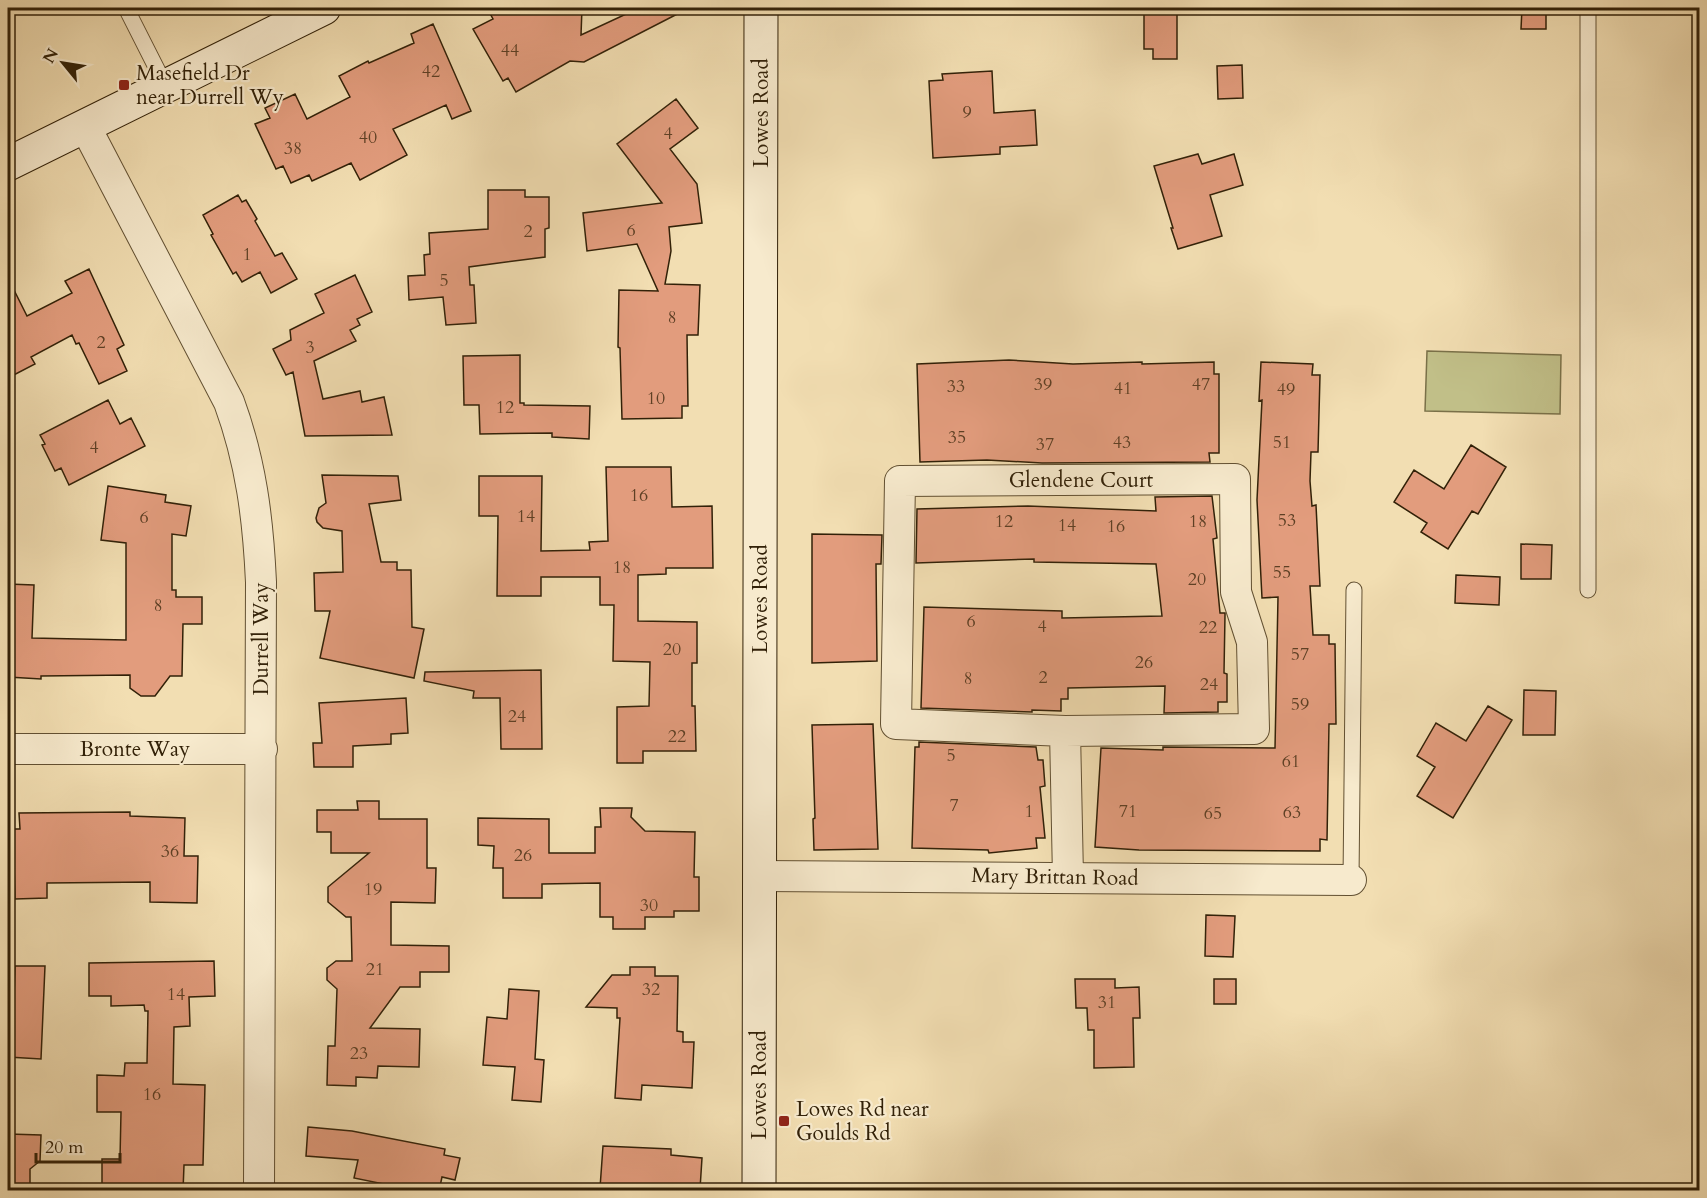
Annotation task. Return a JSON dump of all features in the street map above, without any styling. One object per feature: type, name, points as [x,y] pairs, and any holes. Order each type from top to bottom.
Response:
[{"type":"main road","points":[[8,164],[324,8]]},
{"type":"main road","name":"Lowes Road","points":[[759,1191],[761,8]]},
{"type":"street","name":"Durrell Way","points":[[85,126],[224,392],[243,442],[258,528],[261,582],[262,749],[260,1191]]},
{"type":"street","name":"Glendene Court","points":[[1235,479],[1236,592],[1252,642],[1254,729],[1065,731],[896,724],[900,481],[1235,479]]},
{"type":"street","points":[[1065,731],[1068,877]]},
{"type":"street","name":"Bronte Way","points":[[8,749],[262,749]]},
{"type":"street","name":"Mary Brittan Road","points":[[759,876],[1351,880]]},
{"type":"lane","points":[[126,8],[166,87]]},
{"type":"lane","points":[[1588,8],[1588,590]]},
{"type":"lane","points":[[1351,880],[1354,590]]},
{"type":"shaded area","points":[[1427,351],[1561,355],[1560,414],[1425,411]]},
{"type":"building","points":[[487,8],[582,8],[581,35],[639,8],[689,8],[584,62],[570,61],[516,92],[508,78],[503,81],[473,29],[493,19]]},
{"type":"building","points":[[1144,8],[1177,8],[1177,59],[1153,59],[1153,49],[1144,49]]},
{"type":"building","points":[[1522,8],[1546,8],[1546,29],[1521,29]]},
{"type":"building","points":[[433,24],[471,111],[452,119],[446,105],[393,129],[407,155],[360,180],[351,163],[312,181],[309,175],[291,183],[283,166],[276,169],[255,124],[270,118],[265,108],[295,94],[307,119],[350,97],[339,76],[368,61],[369,63],[414,43],[411,34]]},
{"type":"building","points":[[1242,65],[1243,98],[1218,99],[1217,66]]},
{"type":"building","points":[[992,71],[994,113],[1035,110],[1037,145],[1000,147],[1000,154],[933,158],[929,81],[943,80],[942,74]]},
{"type":"building","points":[[676,99],[698,128],[670,149],[697,184],[702,223],[669,227],[671,251],[665,284],[700,285],[698,335],[687,335],[688,406],[682,406],[682,418],[622,419],[620,348],[618,347],[619,290],[658,291],[637,244],[587,251],[583,213],[662,203],[617,144]]},
{"type":"building","points":[[1198,154],[1202,164],[1234,154],[1243,185],[1210,195],[1222,236],[1178,249],[1154,166]]},
{"type":"building","points":[[488,190],[525,190],[525,197],[549,197],[549,228],[545,229],[545,257],[469,267],[470,285],[474,285],[476,323],[446,325],[443,297],[409,300],[408,276],[425,275],[424,255],[430,254],[429,233],[488,229]]},
{"type":"building","points":[[238,195],[242,202],[246,200],[275,256],[282,253],[297,279],[271,293],[260,272],[242,282],[236,272],[233,274],[211,235],[213,234],[203,215]]},
{"type":"building","points":[[89,269],[124,345],[117,349],[127,371],[99,384],[79,343],[76,344],[72,335],[31,357],[35,364],[8,378],[8,278],[27,316],[72,293],[65,281]]},
{"type":"building","points":[[355,275],[372,312],[357,319],[360,325],[350,330],[356,341],[314,361],[323,399],[360,391],[362,402],[384,397],[392,435],[305,436],[293,372],[286,375],[273,349],[291,340],[290,330],[324,313],[315,294]]},
{"type":"building","points":[[520,355],[520,403],[524,405],[590,406],[589,439],[552,437],[552,433],[480,434],[479,405],[464,405],[463,356]]},
{"type":"building","points":[[1009,360],[1073,364],[1214,362],[1214,374],[1219,374],[1219,453],[1209,453],[1210,462],[1042,463],[987,460],[920,462],[917,364]]},
{"type":"building","points":[[1261,362],[1313,364],[1312,375],[1320,375],[1318,452],[1311,452],[1310,481],[1312,506],[1316,505],[1320,586],[1310,586],[1313,635],[1329,635],[1329,644],[1335,644],[1336,724],[1329,724],[1327,840],[1320,839],[1320,851],[1139,850],[1095,847],[1101,748],[1163,750],[1163,747],[1275,748],[1278,597],[1262,598],[1257,500],[1262,400],[1259,401]]},
{"type":"building","points":[[108,400],[120,424],[131,418],[145,446],[69,485],[61,468],[55,471],[42,445],[45,444],[40,435]]},
{"type":"building","points":[[1471,445],[1506,467],[1478,514],[1472,511],[1448,549],[1421,532],[1427,523],[1394,502],[1414,470],[1444,489]]},
{"type":"building","points":[[606,467],[671,467],[672,507],[712,506],[713,568],[666,568],[666,574],[638,575],[638,621],[697,622],[697,663],[692,663],[692,706],[695,706],[696,751],[643,751],[643,763],[617,763],[617,707],[649,706],[650,662],[613,661],[614,605],[600,605],[600,577],[541,577],[541,596],[497,596],[498,516],[479,516],[479,476],[542,476],[541,551],[590,550],[589,542],[608,541]]},
{"type":"building","points":[[322,475],[398,476],[401,500],[369,504],[381,562],[397,562],[397,570],[411,570],[412,627],[424,629],[414,678],[320,658],[330,611],[315,611],[314,573],[343,572],[342,531],[323,528],[316,518],[319,508],[326,503]]},
{"type":"building","points":[[108,486],[166,495],[165,502],[191,506],[186,536],[172,534],[172,590],[176,590],[176,597],[202,597],[202,624],[183,624],[182,676],[170,676],[155,696],[141,696],[130,688],[130,675],[41,676],[41,679],[8,677],[8,584],[34,585],[32,638],[126,640],[126,543],[101,540]]},
{"type":"building","points":[[1212,496],[1217,538],[1213,539],[1220,613],[1225,613],[1224,673],[1227,674],[1227,702],[1218,702],[1218,712],[1164,713],[1165,686],[1068,688],[1068,699],[1061,699],[1061,711],[921,708],[924,607],[1062,611],[1062,618],[1162,616],[1156,564],[1034,562],[1034,559],[916,563],[917,509],[1028,506],[1156,511],[1155,497]]},
{"type":"building","points":[[812,534],[882,535],[881,564],[876,564],[877,661],[812,663]]},
{"type":"building","points":[[1521,544],[1552,545],[1551,579],[1521,579]]},
{"type":"building","points":[[1456,575],[1500,577],[1499,605],[1455,603]]},
{"type":"building","points":[[541,670],[542,749],[501,749],[500,698],[473,698],[474,691],[424,681],[425,672]]},
{"type":"building","points":[[1524,690],[1556,691],[1555,735],[1523,735]]},
{"type":"building","points":[[406,698],[408,733],[391,734],[391,744],[353,746],[353,767],[314,767],[313,743],[322,743],[319,703]]},
{"type":"building","points":[[1488,706],[1512,720],[1453,818],[1417,796],[1435,767],[1417,756],[1436,723],[1466,741]]},
{"type":"building","points":[[873,724],[878,849],[814,850],[812,725]]},
{"type":"building","points":[[919,742],[1036,747],[1038,760],[1043,760],[1045,786],[1040,787],[1045,838],[1036,838],[1037,848],[989,853],[988,850],[912,848],[915,747],[919,747]]},
{"type":"building","points":[[357,801],[379,801],[379,819],[427,819],[427,868],[436,868],[435,903],[391,902],[391,945],[449,946],[449,972],[420,972],[420,987],[400,987],[370,1028],[420,1029],[419,1067],[378,1066],[377,1078],[356,1077],[356,1086],[327,1085],[328,1046],[335,1046],[337,989],[327,980],[327,968],[336,961],[352,961],[351,917],[346,917],[328,902],[328,887],[369,853],[331,853],[331,832],[317,832],[317,810],[358,810]]},
{"type":"building","points":[[600,808],[632,808],[631,817],[645,831],[695,832],[694,877],[699,877],[699,911],[674,911],[674,917],[645,917],[645,929],[613,929],[613,917],[600,917],[600,883],[542,884],[542,898],[503,898],[503,868],[493,868],[494,846],[478,845],[478,818],[549,819],[549,853],[595,853],[595,827],[601,827]]},
{"type":"building","points":[[130,812],[130,816],[185,818],[184,856],[198,856],[197,903],[150,902],[150,882],[47,883],[47,898],[15,899],[13,829],[20,829],[19,813]]},
{"type":"building","points":[[1206,915],[1235,916],[1233,957],[1205,956]]},
{"type":"building","points":[[214,961],[215,996],[189,997],[190,1026],[174,1027],[173,1084],[205,1085],[203,1165],[184,1165],[183,1191],[102,1189],[102,1159],[120,1159],[121,1112],[97,1112],[97,1075],[124,1076],[125,1063],[147,1063],[148,1011],[145,1011],[144,1005],[111,1006],[111,996],[89,996],[89,963]]},
{"type":"building","points":[[15,966],[45,966],[41,1059],[8,1057],[8,996],[14,996]]},
{"type":"building","points":[[630,967],[655,967],[655,976],[678,976],[677,1031],[683,1032],[683,1042],[694,1042],[692,1088],[642,1085],[641,1100],[615,1098],[620,1018],[617,1018],[617,1008],[586,1007],[612,975],[630,975]]},
{"type":"building","points":[[1075,979],[1115,979],[1115,988],[1139,987],[1140,1018],[1133,1018],[1134,1067],[1094,1068],[1094,1030],[1088,1030],[1087,1008],[1076,1008]]},
{"type":"building","points":[[1214,979],[1236,979],[1236,1004],[1214,1004]]},
{"type":"building","points":[[509,989],[539,991],[535,1059],[544,1060],[541,1102],[512,1100],[515,1067],[483,1065],[487,1017],[507,1019]]},
{"type":"building","points":[[308,1127],[352,1131],[445,1149],[444,1155],[460,1158],[455,1180],[442,1177],[439,1191],[418,1191],[354,1178],[358,1160],[306,1156]]},
{"type":"building","points":[[8,1134],[41,1135],[40,1161],[30,1169],[30,1191],[8,1191]]},
{"type":"building","points":[[603,1146],[671,1149],[671,1155],[702,1158],[700,1189],[663,1187],[663,1191],[646,1191],[600,1188]]},
{"type":"place","name":"Masefield Dr near Durrell Wy","points":[[124,85]]},
{"type":"place","name":"Lowes Rd near Goulds Rd","points":[[784,1121]]}]
